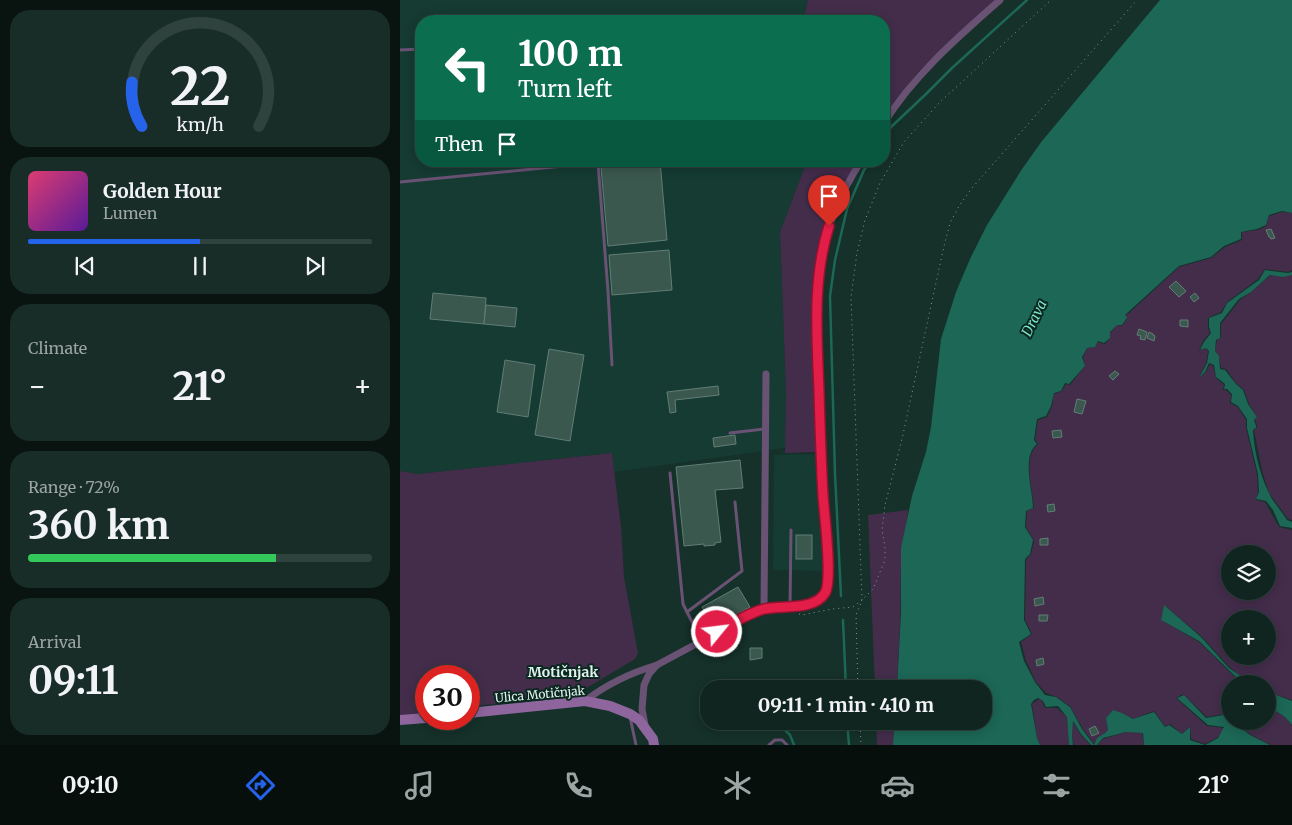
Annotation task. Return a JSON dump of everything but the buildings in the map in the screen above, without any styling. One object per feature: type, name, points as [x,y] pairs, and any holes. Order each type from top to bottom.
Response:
[{"type":"main road","name":"Ulica Motičnjak","points":[[480,712],[585,701],[610,706],[630,714],[646,728],[654,745]]},
{"type":"main road","points":[[400,720],[415,719]]},
{"type":"street","points":[[890,114],[899,100],[948,46],[1000,0]]},
{"type":"street","points":[[585,701],[600,690],[635,672],[657,665],[732,624],[764,609],[809,604],[826,593],[829,566],[823,493],[816,328],[818,274],[823,246],[836,207],[858,167]]},
{"type":"street","points":[[764,609],[766,374]]},
{"type":"street","points":[[646,728],[642,709],[644,685],[649,674],[657,665]]},
{"type":"lane","points":[[400,50],[415,49]]},
{"type":"lane","points":[[400,182],[551,167]]},
{"type":"lane","points":[[598,167],[612,365]]},
{"type":"lane","points":[[730,433],[766,429]]},
{"type":"lane","points":[[670,473],[683,604],[702,641]]},
{"type":"lane","points":[[687,612],[742,571],[735,502]]},
{"type":"lane","points":[[790,607],[791,530]]},
{"type":"lane","points":[[630,714],[636,745]]},
{"type":"lane","points":[[769,745],[776,740],[782,740],[787,745]]},
{"type":"path","points":[[890,166],[904,142],[940,102],[1051,0]]},
{"type":"path","points":[[790,607],[802,615],[853,607],[873,588],[885,560],[882,530],[886,505],[950,223],[972,188],[1137,0]]},
{"type":"path","points":[[858,680],[856,615],[862,600],[851,296],[865,220],[880,183],[889,167]]},
{"type":"path","points":[[860,730],[861,745]]},
{"type":"shaded area","points":[[400,0],[808,0],[804,15],[415,15],[415,167],[805,167],[780,232],[786,392],[785,448],[614,472],[612,453],[418,474],[400,471]]},
{"type":"shaded area","points":[[808,0],[999,0],[918,72],[890,108],[890,15],[804,15]]},
{"type":"shaded area","points":[[805,167],[854,167],[820,248],[818,452],[785,453],[786,392],[780,232]]},
{"type":"shaded area","points":[[1282,212],[1292,213],[1292,270],[1288,272],[1265,269],[1258,279],[1227,302],[1221,312],[1208,318],[1210,333],[1203,341],[1199,351],[1206,348],[1208,352],[1206,363],[1199,378],[1205,373],[1210,364],[1213,366],[1216,378],[1224,385],[1223,390],[1226,390],[1231,395],[1230,403],[1238,407],[1246,420],[1246,428],[1257,474],[1258,492],[1256,500],[1265,502],[1279,527],[1292,530],[1292,700],[1276,695],[1276,675],[1240,675],[1227,665],[1276,665],[1276,610],[1221,610],[1221,658],[1200,635],[1164,605],[1161,620],[1199,642],[1233,675],[1221,675],[1221,714],[1207,717],[1183,694],[1176,698],[1207,726],[1221,728],[1223,730],[1218,737],[1205,744],[1191,739],[1190,726],[1182,734],[1170,724],[1165,726],[1154,711],[1133,719],[1113,710],[1106,718],[1108,730],[1094,744],[1070,706],[1057,697],[1046,693],[1036,682],[1026,661],[1021,642],[1032,634],[1025,620],[1026,560],[1031,554],[1034,541],[1026,527],[1027,511],[1034,508],[1029,465],[1033,450],[1038,444],[1035,440],[1038,420],[1047,417],[1052,406],[1054,394],[1062,391],[1066,384],[1070,385],[1085,366],[1083,357],[1087,348],[1095,347],[1098,342],[1105,344],[1110,338],[1110,333],[1117,325],[1122,326],[1127,319],[1125,315],[1179,267],[1211,258],[1225,247],[1242,240],[1242,232],[1258,230],[1266,226],[1269,216]]},
{"type":"shaded area","points":[[1271,275],[1283,277],[1292,275],[1292,520],[1288,519],[1269,493],[1262,471],[1254,430],[1257,428],[1255,420],[1257,417],[1249,404],[1244,390],[1236,383],[1226,369],[1221,368],[1219,356],[1215,351],[1217,340],[1221,337],[1221,324],[1240,300]]},
{"type":"shaded area","points":[[612,453],[621,527],[624,577],[638,653],[635,659],[583,690],[570,694],[480,706],[480,665],[415,665],[415,715],[400,717],[400,471],[418,474]]},
{"type":"shaded area","points":[[817,454],[824,571],[773,570],[774,455]]},
{"type":"shaded area","points":[[908,510],[901,566],[897,680],[875,680],[868,515]]},
{"type":"shaded area","points":[[1039,699],[1045,708],[1057,708],[1067,717],[1069,745],[1040,745],[1037,738],[1032,704]]},
{"type":"shaded area","points":[[1276,711],[1285,717],[1292,726],[1292,745],[1271,745],[1245,730],[1276,730]]},
{"type":"shaded area","points":[[1073,722],[1080,734],[1090,745],[1074,745],[1072,736]]},
{"type":"shaded area","points":[[876,730],[895,730],[894,745],[877,745]]},
{"type":"shaded area","points":[[1127,732],[1142,733],[1144,745],[1097,745],[1103,739]]},
{"type":"water","name":"Drava","points":[[1160,0],[1292,0],[1292,213],[1282,211],[1269,215],[1266,225],[1241,232],[1241,239],[1224,246],[1211,257],[1179,266],[1125,315],[1127,318],[1122,325],[1117,325],[1110,332],[1110,338],[1104,343],[1098,341],[1095,347],[1087,348],[1082,357],[1085,366],[1069,384],[1065,383],[1061,391],[1054,393],[1046,416],[1037,419],[1034,440],[1037,444],[1032,450],[1029,465],[1033,508],[1026,511],[1025,527],[1033,540],[1030,554],[1025,559],[1024,620],[1031,634],[1019,642],[1024,661],[1035,682],[1045,695],[1056,697],[1070,707],[1082,729],[1094,745],[1091,745],[1081,734],[1073,721],[1073,745],[1069,745],[1067,717],[1058,706],[1046,707],[1043,701],[1038,698],[1031,704],[1040,745],[893,745],[894,730],[992,730],[992,680],[897,680],[901,612],[901,548],[912,496],[926,452],[931,427],[941,339],[956,292],[970,259],[987,225],[1022,169],[1042,141]]},
{"type":"water","points":[[1265,270],[1292,272],[1292,275],[1283,277],[1270,275],[1251,292],[1239,299],[1220,323],[1220,338],[1216,340],[1215,351],[1219,356],[1220,369],[1225,370],[1243,390],[1248,404],[1257,417],[1254,420],[1256,428],[1253,430],[1260,469],[1270,495],[1287,520],[1292,522],[1292,528],[1280,526],[1273,510],[1266,501],[1256,499],[1259,492],[1258,474],[1247,428],[1247,419],[1238,406],[1231,402],[1232,394],[1227,389],[1224,389],[1225,384],[1216,377],[1214,365],[1209,363],[1205,372],[1199,378],[1207,363],[1209,351],[1206,348],[1200,350],[1211,333],[1209,318],[1222,313],[1227,303],[1259,280]]},
{"type":"water","points":[[1164,605],[1201,637],[1221,659],[1221,662],[1199,641],[1161,620]]},
{"type":"water","points":[[1224,665],[1240,675],[1234,675]]},
{"type":"water","points":[[1184,695],[1206,718],[1221,715],[1221,727],[1208,725],[1177,698]]},
{"type":"water","points":[[1276,695],[1292,701],[1292,725],[1276,711]]},
{"type":"water","points":[[1113,710],[1133,719],[1154,712],[1165,727],[1169,725],[1182,734],[1190,727],[1190,740],[1205,745],[1144,745],[1143,733],[1126,732],[1103,738],[1097,745],[1094,745],[1097,738],[1108,730],[1106,718]]},
{"type":"water","points":[[1222,730],[1244,730],[1270,745],[1205,745],[1218,738]]},
{"type":"waterway","points":[[890,129],[952,68],[1027,0]]},
{"type":"waterway","points":[[841,596],[835,474],[830,296],[835,260],[847,209],[866,167]]},
{"type":"waterway","points":[[843,620],[846,680]]},
{"type":"waterway","points":[[785,730],[790,735],[794,745]]},
{"type":"waterway","points":[[848,730],[849,745]]},
{"type":"district","name":"Motičnjak","points":[[563,672]]},
{"type":"route","points":[[717,632],[764,609],[809,604],[826,593],[829,566],[823,493],[816,328],[818,274],[829,226]]}]
